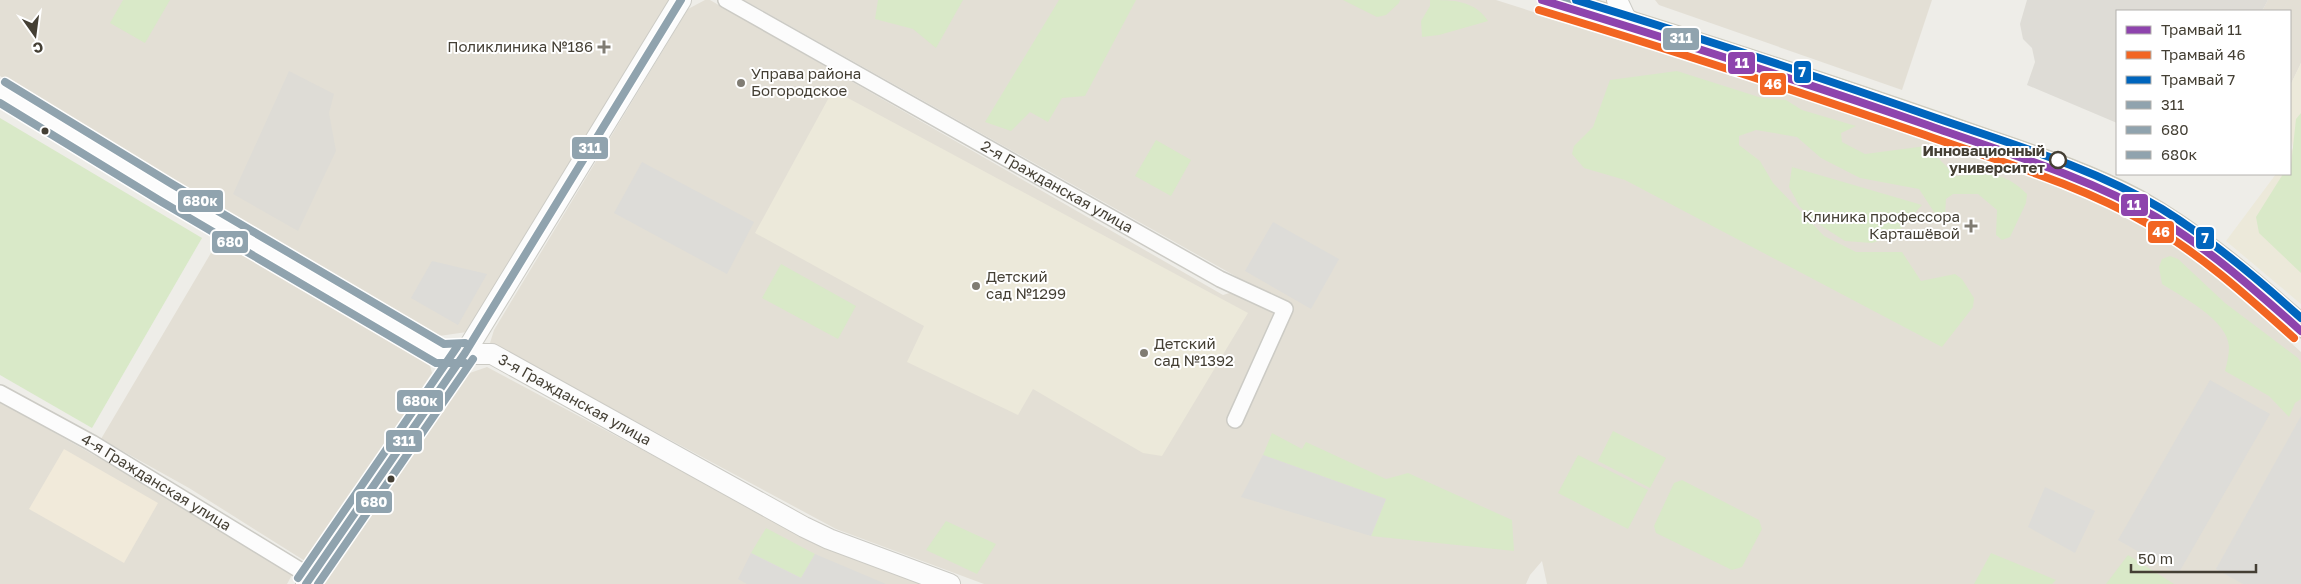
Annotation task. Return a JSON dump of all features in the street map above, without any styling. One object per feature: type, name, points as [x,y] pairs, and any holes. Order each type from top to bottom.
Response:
[{"type":"main road","points":[[1574,2],[1632,23],[1872,101],[2092,180],[2136,201],[2176,225],[2234,266],[2301,326]]},
{"type":"street","points":[[308,580],[465,353],[681,0]]},
{"type":"street","name":"2-я Гражданская улица","points":[[726,0],[1212,275],[1285,309],[1235,420]]},
{"type":"street","points":[[1617,0],[1625,17],[1632,23]]},
{"type":"street","name":"3-я Гражданская улица","points":[[0,91],[159,188],[441,354],[492,354],[829,539],[950,584]]},
{"type":"street","name":"4-я Гражданская улица","points":[[0,394],[92,443],[308,580]]},
{"type":"shaded area","points":[[0,0],[669,0],[467,332],[439,336],[310,267],[0,76]]},
{"type":"shaded area","points":[[705,0],[710,0],[1223,295],[1253,286],[744,0],[1496,0],[2017,166],[2141,219],[2185,247],[2301,352],[2301,584],[1547,584],[1542,561],[1530,575],[1526,584],[984,584],[836,529],[490,343],[494,330],[688,9]]},
{"type":"shaded area","points":[[1655,0],[1932,0],[1902,90],[1659,5]]},
{"type":"shaded area","points":[[2027,0],[2268,0],[2263,10],[2116,10],[2116,123],[2027,85],[2035,62],[2032,48],[2023,39],[2020,24]]},
{"type":"shaded area","points":[[2268,0],[2301,0],[2301,63],[2291,84],[2291,10],[2263,10]]},
{"type":"shaded area","points":[[2301,63],[2301,304],[2226,241],[2275,175],[2291,175],[2291,151],[2293,148],[2291,139],[2291,84]]},
{"type":"shaded area","points":[[289,71],[334,94],[329,113],[336,151],[298,231],[233,194]]},
{"type":"shaded area","name":"Детский сад №1299","points":[[833,90],[1248,313],[1162,456],[1143,453],[1033,389],[1018,415],[907,362],[924,326],[755,233]]},
{"type":"shaded area","points":[[642,162],[754,222],[727,274],[614,213]]},
{"type":"shaded area","points":[[1273,222],[1339,259],[1311,309],[1245,271]]},
{"type":"shaded area","points":[[218,241],[429,362],[432,373],[305,561],[189,488],[101,439]]},
{"type":"shaded area","points":[[432,261],[487,274],[458,325],[411,298]]},
{"type":"shaded area","points":[[487,367],[828,549],[923,584],[321,584],[464,375]]},
{"type":"shaded area","points":[[2210,380],[2270,414],[2178,574],[2118,540]]},
{"type":"shaded area","points":[[0,402],[177,502],[292,575],[287,584],[0,584]]},
{"type":"shaded area","points":[[2301,416],[2301,584],[2243,584],[2216,569]]},
{"type":"shaded area","points":[[64,449],[158,503],[124,563],[29,509]]},
{"type":"shaded area","points":[[1263,455],[1386,499],[1371,536],[1241,497]]},
{"type":"shaded area","points":[[2045,487],[2095,511],[2075,553],[2028,527]]},
{"type":"shaded area","points":[[751,553],[801,578],[815,554],[886,584],[747,584],[738,579]]},
{"type":"green space","points":[[123,0],[170,0],[145,43],[110,23]]},
{"type":"green space","points":[[878,0],[963,0],[936,48],[913,29],[875,19]]},
{"type":"green space","points":[[1059,0],[1136,0],[1085,96],[1062,98],[1048,122],[1030,112],[1011,131],[985,122]]},
{"type":"green space","points":[[1343,0],[1400,0],[1386,15],[1377,17]]},
{"type":"green space","points":[[1430,0],[1455,1],[1470,5],[1488,21],[1439,35],[1422,37],[1421,21],[1430,6]]},
{"type":"green space","points":[[1677,71],[1762,98],[1786,100],[1802,110],[1856,126],[1841,133],[1842,142],[1865,154],[1926,146],[1956,176],[1986,174],[2002,177],[2018,186],[2027,194],[2026,203],[2010,237],[2002,240],[1996,235],[1997,210],[1978,194],[1953,194],[1946,199],[1945,215],[1936,215],[1919,189],[1860,178],[1821,158],[1797,137],[1756,130],[1739,136],[1739,145],[1760,161],[1773,183],[1824,236],[1856,252],[1902,252],[1921,281],[1955,274],[1962,279],[1974,298],[1973,307],[1942,347],[1625,180],[1584,168],[1572,154],[1574,146],[1593,127],[1610,80]]},
{"type":"green space","points":[[2301,113],[2301,273],[2259,233],[2256,217],[2282,175],[2291,175],[2296,119]]},
{"type":"green space","points":[[0,118],[202,238],[92,428],[0,375]]},
{"type":"green space","points":[[1156,140],[1191,160],[1171,196],[1135,176]]},
{"type":"green space","points":[[1792,167],[1922,205],[1894,236],[1872,243],[1845,241],[1820,225],[1800,207],[1789,187]]},
{"type":"green space","points":[[2170,256],[2178,259],[2225,303],[2298,358],[2301,363],[2301,399],[2295,403],[2289,417],[2269,396],[2225,371],[2229,347],[2227,337],[2221,328],[2203,310],[2162,284],[2159,267],[2162,259]]},
{"type":"green space","points":[[781,264],[856,306],[838,339],[762,298]]},
{"type":"green space","points":[[1613,431],[1666,458],[1650,488],[1598,461]]},
{"type":"green space","points":[[1272,433],[1302,449],[1306,442],[1386,479],[1408,473],[1512,520],[1514,551],[1371,536],[1386,499],[1263,455]]},
{"type":"green space","points":[[1578,455],[1648,490],[1628,529],[1558,493]]},
{"type":"green space","points":[[1682,480],[1759,520],[1762,529],[1742,567],[1732,570],[1656,533],[1654,526],[1674,483]]},
{"type":"green space","points":[[946,521],[996,544],[977,574],[926,550]]},
{"type":"green space","points":[[766,528],[815,554],[801,578],[751,553]]},
{"type":"green space","points":[[1991,553],[2056,580],[2052,584],[1974,584]]},
{"type":"green space","points":[[2128,555],[2174,584],[2106,584]]},
{"type":"tram line","name":"11","points":[[1542,0],[1882,109],[2045,166],[2101,189],[2129,202],[2176,229],[2249,285],[2301,331]]},
{"type":"tram line","name":"7","points":[[1576,0],[1849,88],[2053,158],[2109,181],[2162,209],[2199,233],[2251,274],[2301,318]]},
{"type":"tram line","name":"46","points":[[1539,10],[1829,102],[2011,165],[2096,197],[2150,225],[2189,250],[2225,278],[2294,338]]},
{"type":"transit line","name":"311","points":[[306,584],[465,353],[681,0]]},
{"type":"transit line","name":"311","points":[[1556,0],[1807,79],[2048,162],[2093,180],[2137,201],[2181,228],[2223,259],[2301,326]]},
{"type":"transit line","name":"680к","points":[[5,82],[172,184],[444,344],[465,343]]},
{"type":"transit line","name":"680","points":[[0,103],[162,202],[436,363],[465,363]]},
{"type":"transit line","name":"680к","points":[[298,578],[457,347]]},
{"type":"transit line","name":"680","points":[[318,584],[473,359]]},
{"type":"place","name":"Поликлиника №186","points":[[604,47]]},
{"type":"place","name":"Управа района Богородское","points":[[741,83]]},
{"type":"place","name":"Инновационный университет","points":[[2058,160]]},
{"type":"place","name":"Клиника профессора Карташёвой","points":[[1971,226]]},
{"type":"place","name":"Детский сад №1299","points":[[976,286]]},
{"type":"place","name":"Детский сад №1392","points":[[1144,353]]}]
